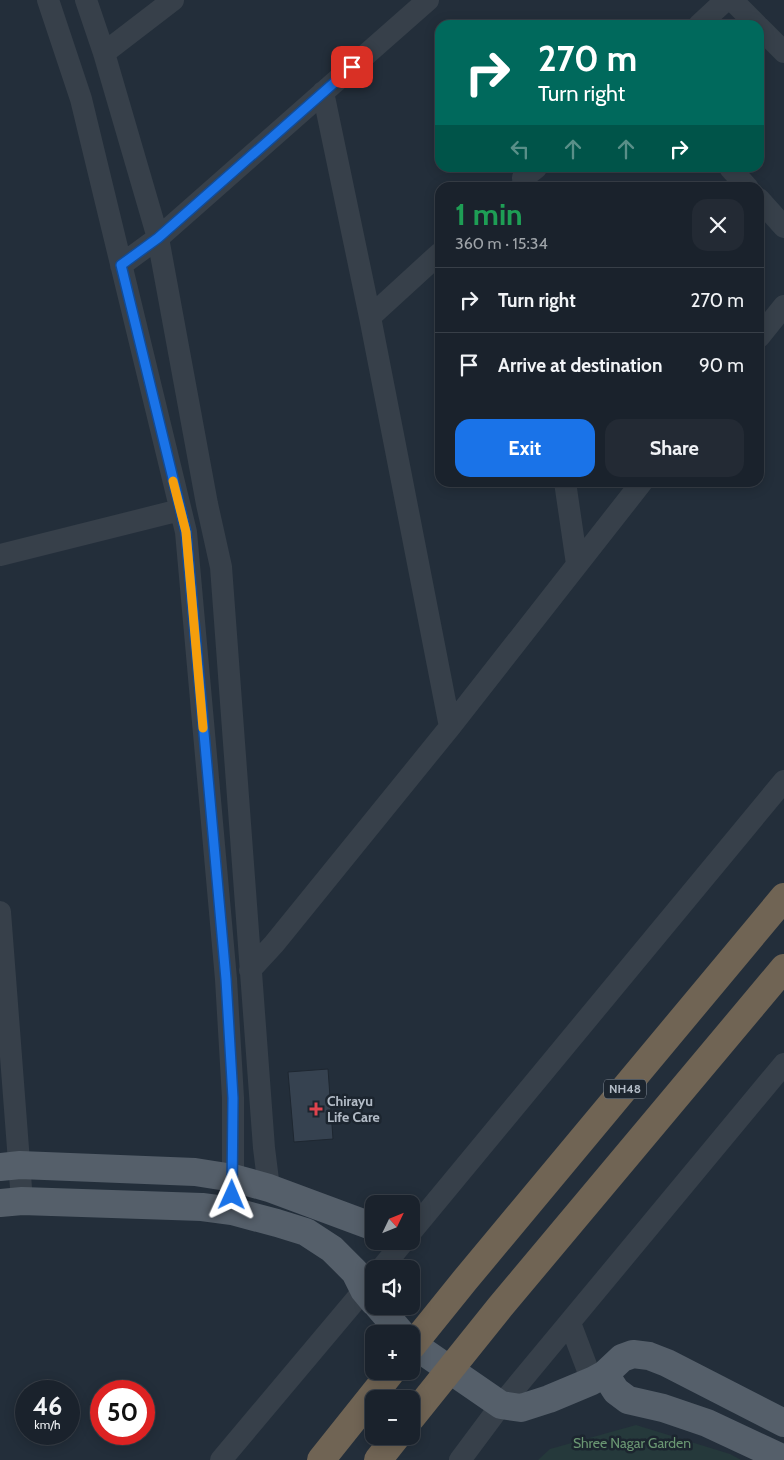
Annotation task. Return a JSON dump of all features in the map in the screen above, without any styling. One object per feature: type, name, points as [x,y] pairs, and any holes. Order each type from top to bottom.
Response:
[{"type":"highway","name":"NH48","points":[[420,1336],[784,897]]},
{"type":"highway","points":[[420,1407],[500,1307],[784,968]]},
{"type":"highway","points":[[321,1460],[385,1380]]},
{"type":"highway","points":[[379,1459],[390,1445]]},
{"type":"main road","points":[[10,1166],[195,1172],[233,1178],[269,1188],[365,1225]]},
{"type":"main road","points":[[232,1211],[233,1178]]},
{"type":"main road","points":[[268,1220],[269,1188]]},
{"type":"main road","points":[[11,1202],[202,1207],[232,1211],[306,1232],[332,1249],[365,1285]]},
{"type":"main road","points":[[420,1349],[501,1405],[521,1408],[556,1396],[598,1377],[622,1358],[633,1354],[649,1356],[667,1362],[784,1423]]},
{"type":"main road","points":[[598,1377],[628,1400],[662,1408],[707,1423],[784,1458]]},
{"type":"street","points":[[48,0],[81,99],[180,510],[186,542],[226,979],[233,1098],[233,1178]]},
{"type":"street","points":[[86,0],[104,53],[158,238],[207,504],[221,567],[250,970],[264,1148],[269,1188]]},
{"type":"street","points":[[104,53],[173,0]]},
{"type":"street","points":[[121,265],[158,238],[428,0]]},
{"type":"street","points":[[704,20],[726,0]]},
{"type":"street","points":[[732,0],[752,20]]},
{"type":"street","points":[[764,32],[784,52]]},
{"type":"street","points":[[323,92],[370,317],[450,727]]},
{"type":"street","points":[[734,172],[743,182]]},
{"type":"street","points":[[764,205],[784,227]]},
{"type":"street","points":[[370,317],[435,258]]},
{"type":"street","points":[[764,331],[784,306]]},
{"type":"street","points":[[566,487],[577,564]]},
{"type":"street","points":[[250,970],[274,944],[450,727],[638,487]]},
{"type":"street","points":[[0,555],[180,510]]},
{"type":"street","points":[[420,1221],[784,781]]},
{"type":"street","points":[[1,927],[11,1202]]},
{"type":"street","points":[[460,1460],[501,1405],[784,1064]]},
{"type":"street","points":[[388,1260],[397,1250]]},
{"type":"street","points":[[221,1460],[365,1302]]},
{"type":"street","points":[[570,1323],[598,1377]]},
{"type":"green space","name":"Shree Nagar Garden","points":[[636,1425],[730,1454],[741,1460],[538,1460],[550,1449]]},
{"type":"building","points":[[328,1069],[333,1139],[294,1142],[288,1072]]},
{"type":"slow traffic","points":[[173,481],[186,532],[203,728]]},
{"type":"place","name":"Chirayu Life Care","points":[[316,1109]]},
{"type":"route","points":[[232,1195],[233,1098],[226,979],[186,532],[121,265],[158,238],[352,67]]}]
